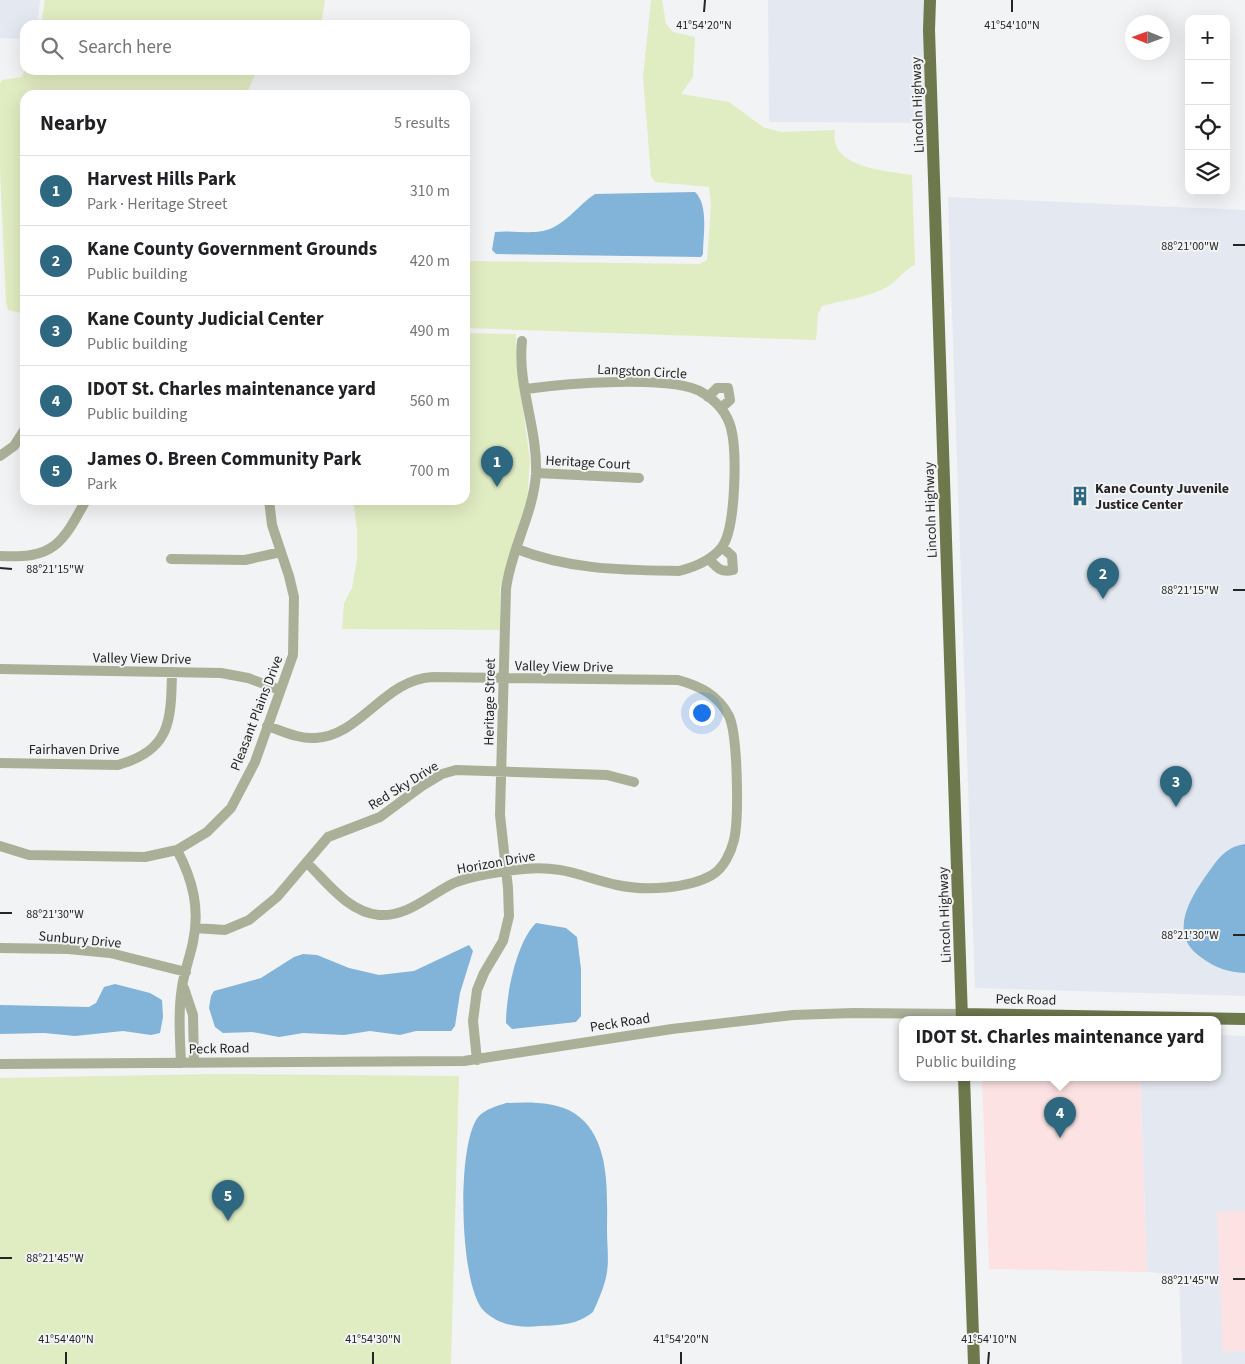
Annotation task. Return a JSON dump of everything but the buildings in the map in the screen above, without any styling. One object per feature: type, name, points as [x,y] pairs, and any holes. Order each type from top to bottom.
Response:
[{"type":"main road","name":"Lincoln Highway","points":[[930,0],[930,55],[962,1016]]},
{"type":"main road","name":"Peck Road","points":[[1221,1019],[1245,1019]]},
{"type":"main road","points":[[964,1081],[974,1364]]},
{"type":"street","name":"Heritage Street","points":[[477,1060],[474,1006],[484,972],[496,956],[508,926],[509,906],[500,814],[506,589],[530,510],[536,473],[534,442],[521,359],[522,341]]},
{"type":"street","name":"Langston Circle","points":[[517,549],[556,563],[617,570],[679,570],[692,568],[709,559],[722,547],[729,533],[733,517],[733,446],[731,427],[721,408],[702,392],[687,386],[585,382],[526,389]]},
{"type":"street","points":[[708,397],[717,388],[728,388],[730,400],[721,408]]},
{"type":"street","points":[[0,456],[14,446],[20,437]]},
{"type":"street","name":"Heritage Court","points":[[536,473],[639,478]]},
{"type":"street","points":[[0,556],[26,557],[55,546],[66,535],[83,505]]},
{"type":"street","name":"Pleasant Plains Drive","points":[[0,846],[29,855],[145,857],[178,850],[207,832],[231,808],[255,762],[293,655],[294,612],[292,587],[272,525],[270,505]]},
{"type":"street","points":[[709,559],[717,568],[725,572],[733,570],[732,556],[722,547]]},
{"type":"street","points":[[171,559],[245,560],[281,552]]},
{"type":"street","name":"Valley View Drive","points":[[0,669],[234,675],[280,690]]},
{"type":"street","name":"Fairhaven Drive","points":[[0,763],[118,765],[137,760],[150,752],[160,741],[167,729],[171,714],[172,672]]},
{"type":"street","name":"Valley View Drive","points":[[267,726],[297,736],[322,738],[343,730],[392,692],[414,680],[433,677],[678,680],[696,685],[720,702],[732,724],[735,792]]},
{"type":"street","name":"Red Sky Drive","points":[[195,928],[225,930],[250,920],[277,897],[328,837],[380,817],[422,786],[442,774],[456,770],[607,775],[634,782]]},
{"type":"street","name":"Horizon Drive","points":[[307,863],[351,905],[380,915],[399,913],[411,908],[468,878],[524,868],[570,870],[619,886],[635,888],[684,886],[714,874],[728,856],[735,833],[735,792]]},
{"type":"street","points":[[178,850],[195,894],[195,928],[182,984],[181,1063]]},
{"type":"street","name":"Sunbury Drive","points":[[0,948],[68,949],[110,953],[186,972]]},
{"type":"street","points":[[182,984],[192,1015],[194,1063]]},
{"type":"street","name":"Peck Road","points":[[0,1064],[477,1060],[672,1029],[793,1015],[853,1013],[935,1016]]},
{"type":"shaded area","points":[[0,0],[40,0],[38,20],[20,20],[20,39],[0,38]]},
{"type":"shaded area","points":[[768,0],[926,0],[929,123],[769,122]]},
{"type":"shaded area","points":[[948,197],[1245,210],[1245,996],[975,988]]},
{"type":"shaded area","points":[[1221,1035],[1245,1036],[1245,1364],[1182,1364],[1179,1275],[1147,1272],[1140,1081],[1221,1081]]},
{"type":"shaded area","points":[[982,1081],[1140,1081],[1147,1272],[989,1269]]},
{"type":"shaded area","points":[[1245,1211],[1245,1351],[1223,1352],[1217,1212]]},
{"type":"green space","points":[[45,0],[325,0],[322,20],[42,20]]},
{"type":"green space","points":[[651,0],[662,0],[666,24],[673,32],[695,37],[693,77],[681,94],[729,102],[763,127],[781,132],[835,130],[835,143],[840,152],[849,160],[874,169],[912,175],[915,265],[880,291],[822,306],[818,314],[816,340],[470,328],[470,261],[699,264],[707,260],[711,206],[709,187],[655,182],[651,176],[643,77]]},
{"type":"green space","points":[[23,75],[255,75],[248,90],[20,90],[20,313],[8,310],[6,302],[0,169],[0,84],[2,80],[22,77]]},
{"type":"green space","points":[[470,333],[516,334],[516,360],[530,460],[527,501],[500,588],[500,630],[342,629],[344,603],[352,588],[357,560],[357,529],[354,505],[470,505]]},
{"type":"green space","points":[[213,1074],[459,1076],[451,1364],[0,1364],[0,1078]]},
{"type":"water","points":[[695,192],[704,213],[703,254],[701,257],[496,254],[492,250],[495,232],[537,232],[551,229],[595,194]]},
{"type":"water","points":[[1245,844],[1245,973],[1222,969],[1202,958],[1186,940],[1184,919],[1192,898],[1217,861],[1231,848]]},
{"type":"water","points":[[536,923],[566,928],[577,937],[581,969],[581,1016],[576,1022],[512,1029],[506,1023],[510,984],[523,943]]},
{"type":"water","points":[[469,945],[473,951],[460,993],[455,1026],[451,1031],[416,1031],[400,1035],[370,1031],[344,1035],[303,1033],[279,1037],[252,1032],[223,1033],[215,1027],[209,1008],[214,991],[261,978],[294,957],[303,954],[317,955],[349,968],[379,975],[414,971]]},
{"type":"water","points":[[115,984],[150,993],[162,1000],[163,1017],[160,1033],[151,1035],[123,1031],[75,1036],[44,1033],[0,1034],[0,1005],[89,1007],[96,1003],[104,987]]},
{"type":"water","points":[[506,1103],[541,1103],[566,1109],[586,1123],[595,1136],[601,1150],[607,1199],[607,1272],[600,1297],[593,1312],[575,1322],[532,1327],[510,1325],[490,1316],[484,1311],[476,1297],[469,1274],[463,1214],[467,1154],[472,1131],[479,1116],[488,1110]]},
{"type":"place","name":"Harvest Hills Park","points":[[497,487]]},
{"type":"place","name":"Kane County Juvenile Justice Center","points":[[1080,496]]},
{"type":"place","name":"Kane County Government Grounds","points":[[1103,599]]},
{"type":"place","name":"Kane County Judicial Center","points":[[1176,807]]},
{"type":"place","name":"IDOT St. Charles maintenance yard","points":[[1060,1138]]},
{"type":"place","name":"James O. Breen Community Park","points":[[228,1221]]}]
